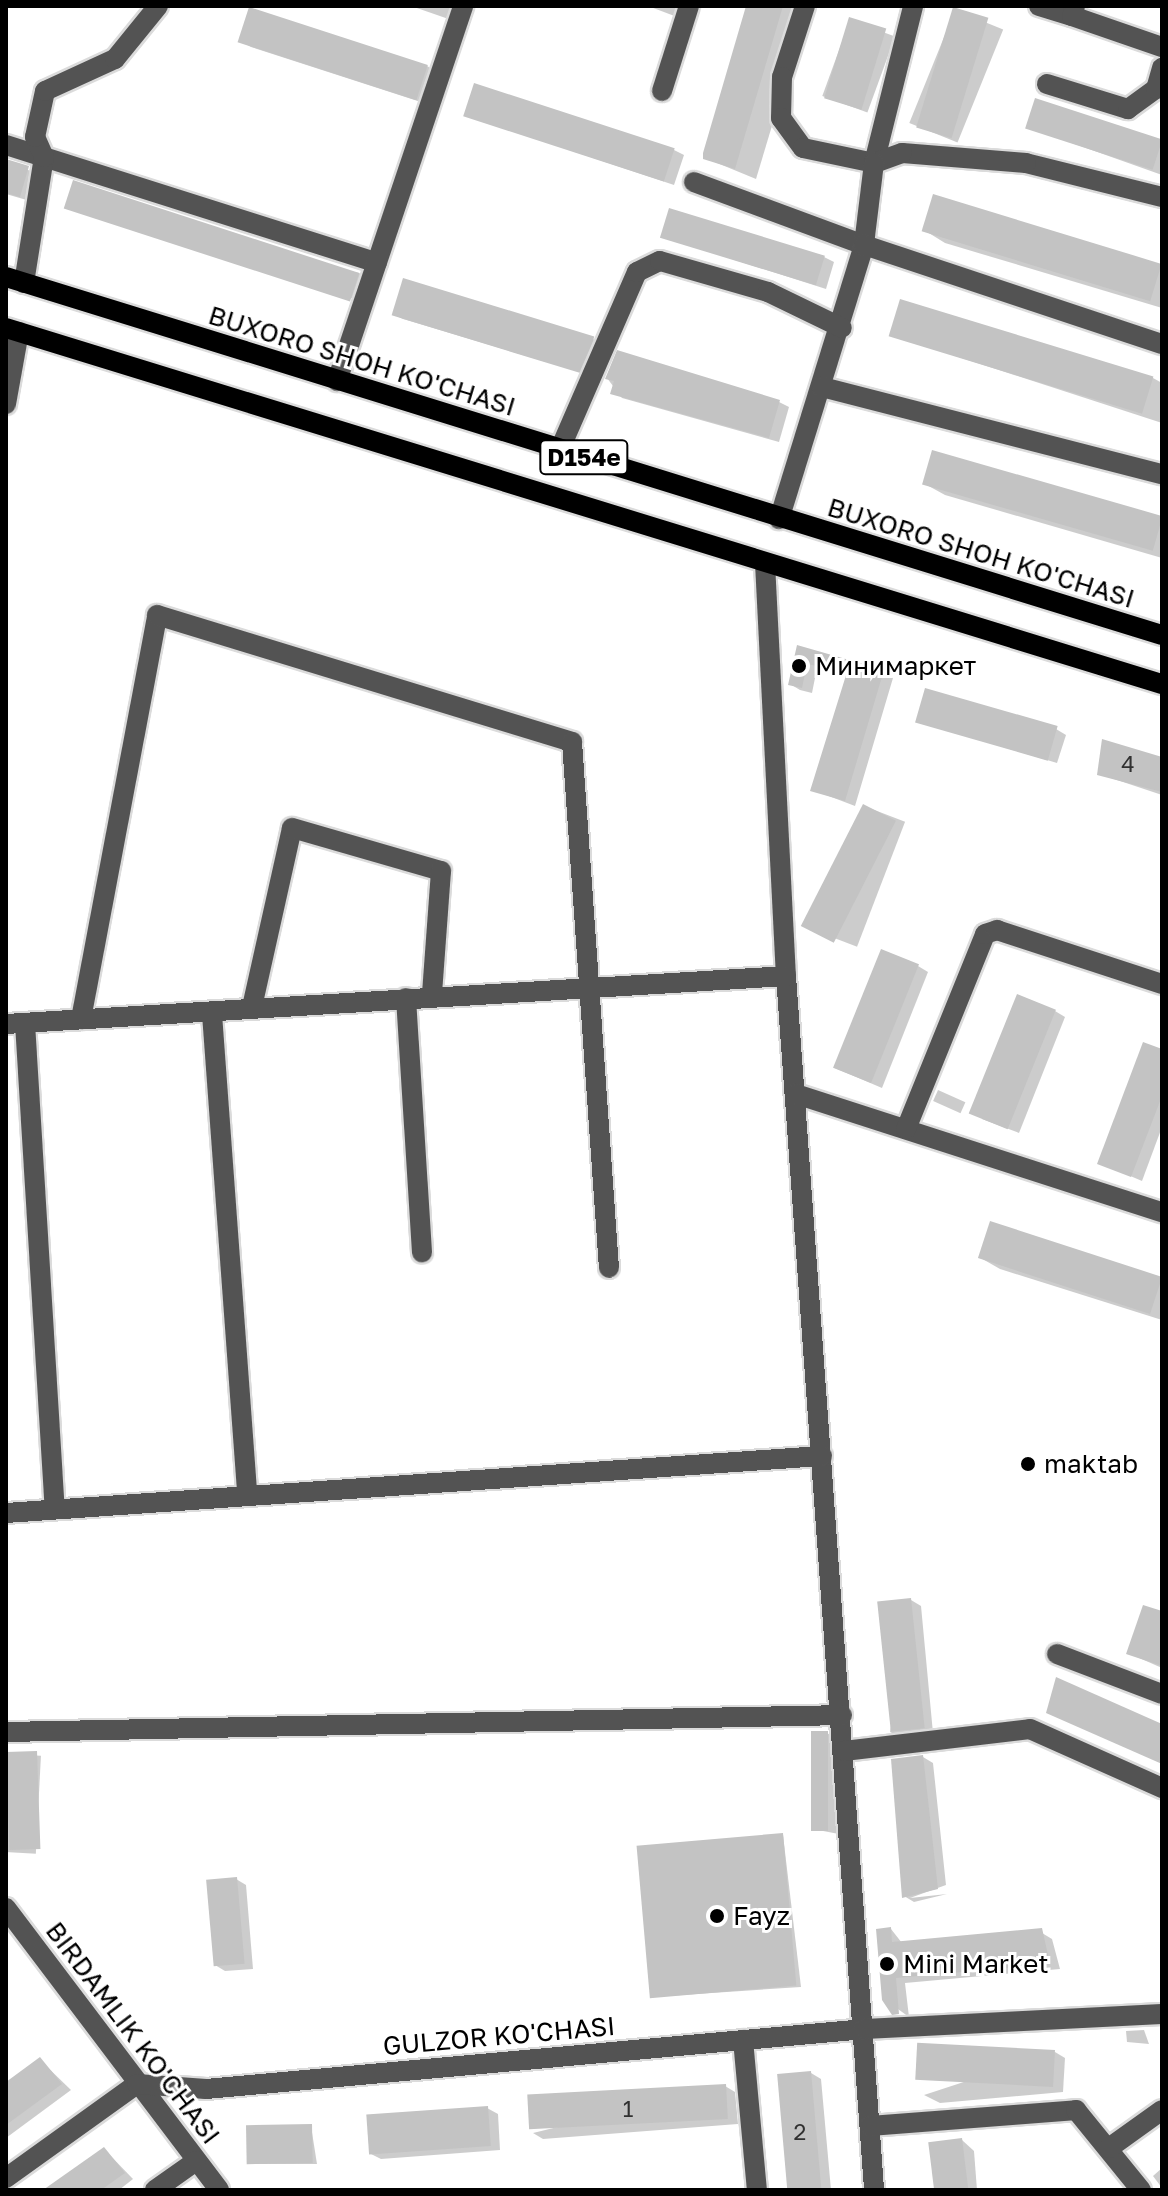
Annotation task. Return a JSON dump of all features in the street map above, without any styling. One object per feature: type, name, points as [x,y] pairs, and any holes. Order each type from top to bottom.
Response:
[{"type":"main road","name":"BUXORO SHOH KO'CHASI","points":[[15,280],[779,519],[1162,635]]},
{"type":"main road","name":"D154e","points":[[12,330],[1162,684]]},
{"type":"street","points":[[337,381],[463,6]]},
{"type":"street","points":[[662,91],[689,6]]},
{"type":"street","points":[[805,6],[782,77],[781,118],[803,148],[874,163],[902,153],[972,156],[1162,197]]},
{"type":"street","points":[[779,519],[842,328],[864,245],[874,163],[913,6]]},
{"type":"street","points":[[1039,6],[1074,11],[1162,47]]},
{"type":"street","points":[[15,280],[44,157],[35,137],[45,91],[115,59],[156,7]]},
{"type":"street","points":[[1047,84],[1128,109],[1156,89],[1162,68]]},
{"type":"street","points":[[6,145],[377,263]]},
{"type":"street","points":[[694,182],[864,245],[1162,344]]},
{"type":"street","points":[[560,449],[637,272],[660,261],[768,292],[842,328]]},
{"type":"street","points":[[6,404],[12,330]]},
{"type":"street","points":[[822,387],[1162,474]]},
{"type":"street","points":[[765,563],[786,976],[865,2029],[874,2190]]},
{"type":"street","points":[[81,1019],[157,615],[572,742],[594,985],[609,1268]]},
{"type":"street","points":[[252,1007],[292,828],[441,871],[432,994]]},
{"type":"street","points":[[906,1129],[985,934],[997,930],[1162,984]]},
{"type":"street","points":[[55,1509],[16,1024],[212,1014],[252,1007],[432,994],[786,976]]},
{"type":"street","points":[[406,998],[422,1252]]},
{"type":"street","points":[[212,1014],[247,1496]]},
{"type":"street","points":[[796,1094],[1162,1212]]},
{"type":"street","points":[[6,1513],[822,1456]]},
{"type":"street","points":[[1057,1654],[1162,1694]]},
{"type":"street","points":[[6,1732],[842,1715]]},
{"type":"street","points":[[844,1751],[1030,1729],[1162,1788]]},
{"type":"street","name":"BIRDAMLIK KO'CHASI","points":[[6,1908],[219,2190]]},
{"type":"street","name":"GULZOR KO'CHASI","points":[[137,2084],[206,2089],[865,2029],[1162,2014]]},
{"type":"street","points":[[743,2040],[757,2190]]},
{"type":"street","points":[[6,2178],[137,2084]]},
{"type":"street","points":[[176,2134],[171,2108],[206,2089]]},
{"type":"street","points":[[870,2126],[1076,2110],[1141,2190]]},
{"type":"street","points":[[1109,2148],[1162,2110]]},
{"type":"street","points":[[155,2190],[196,2161]]},
{"type":"building","points":[[746,6],[783,6],[735,169],[703,159],[703,153]]},
{"type":"building","points":[[249,7],[428,65],[416,100],[238,42]]},
{"type":"building","points":[[953,7],[988,18],[952,138],[916,127]]},
{"type":"building","points":[[849,17],[886,28],[861,110],[824,98]]},
{"type":"building","points":[[474,83],[675,148],[664,181],[463,116]]},
{"type":"building","points":[[1035,98],[1162,139],[1153,170],[1025,128]]},
{"type":"building","points":[[6,159],[29,166],[20,197],[6,193]]},
{"type":"building","points":[[73,180],[359,273],[350,302],[64,209]]},
{"type":"building","points":[[933,194],[1162,264],[1150,301],[922,231]]},
{"type":"building","points":[[669,208],[825,256],[816,285],[660,238]]},
{"type":"building","points":[[403,278],[594,336],[583,374],[392,315]]},
{"type":"building","points":[[900,299],[1153,376],[1142,414],[889,336]]},
{"type":"building","points":[[617,350],[780,400],[769,438],[610,394],[614,381],[605,379]]},
{"type":"building","points":[[932,450],[1162,516],[1153,551],[922,485]]},
{"type":"building","points":[[797,645],[884,670],[845,801],[810,791],[847,672],[807,664],[802,688],[788,685]]},
{"type":"building","points":[[925,688],[1058,726],[1048,761],[915,723]]},
{"type":"building","points":[[1102,739],[1162,757],[1162,792],[1097,775]]},
{"type":"building","points":[[863,804],[896,821],[834,943],[801,926]]},
{"type":"building","points":[[881,949],[919,964],[871,1083],[833,1068]]},
{"type":"building","points":[[1017,994],[1056,1010],[1008,1129],[969,1114]]},
{"type":"building","points":[[1143,1042],[1162,1049],[1162,1096],[1131,1177],[1097,1164]]},
{"type":"building","points":[[990,1221],[1162,1277],[1150,1314],[978,1258]]},
{"type":"building","points":[[911,1598],[925,1728],[891,1732],[877,1602]]},
{"type":"building","points":[[1143,1605],[1162,1611],[1162,1666],[1126,1654]]},
{"type":"building","points":[[1056,1677],[1162,1724],[1162,1764],[1046,1713]]},
{"type":"building","points":[[811,1731],[828,1731],[828,1831],[811,1831]]},
{"type":"building","points":[[37,1751],[40,1849],[9,1850],[6,1752]]},
{"type":"building","points":[[923,1755],[938,1889],[902,1898],[891,1759]]},
{"type":"building","name":"Fayz","points":[[783,1833],[796,1985],[650,1998],[637,1846]]},
{"type":"building","points":[[237,1877],[245,1964],[214,1966],[206,1880]]},
{"type":"building","points":[[891,1927],[892,1942],[1042,1928],[1050,1964],[896,1978],[899,2014],[892,2015],[882,2000],[876,1929]]},
{"type":"building","points":[[917,2043],[1055,2050],[1053,2087],[915,2080]]},
{"type":"building","points":[[40,2057],[62,2084],[6,2125],[6,2082]]},
{"type":"building","points":[[811,2071],[821,2190],[787,2190],[777,2074]]},
{"type":"building","points":[[726,2084],[728,2119],[529,2129],[527,2094]]},
{"type":"building","points":[[488,2106],[491,2146],[369,2154],[366,2115]]},
{"type":"building","points":[[312,2124],[313,2163],[247,2164],[246,2125]]},
{"type":"building","points":[[962,2138],[968,2190],[934,2190],[928,2142]]},
{"type":"building","points":[[104,2147],[125,2173],[101,2190],[43,2190]]},
{"type":"place","name":"Минимаркет","points":[[799,666]]},
{"type":"place","name":"maktab","points":[[1028,1464]]},
{"type":"place","name":"Fayz","points":[[717,1916]]},
{"type":"place","name":"Mini Market","points":[[887,1964]]}]
